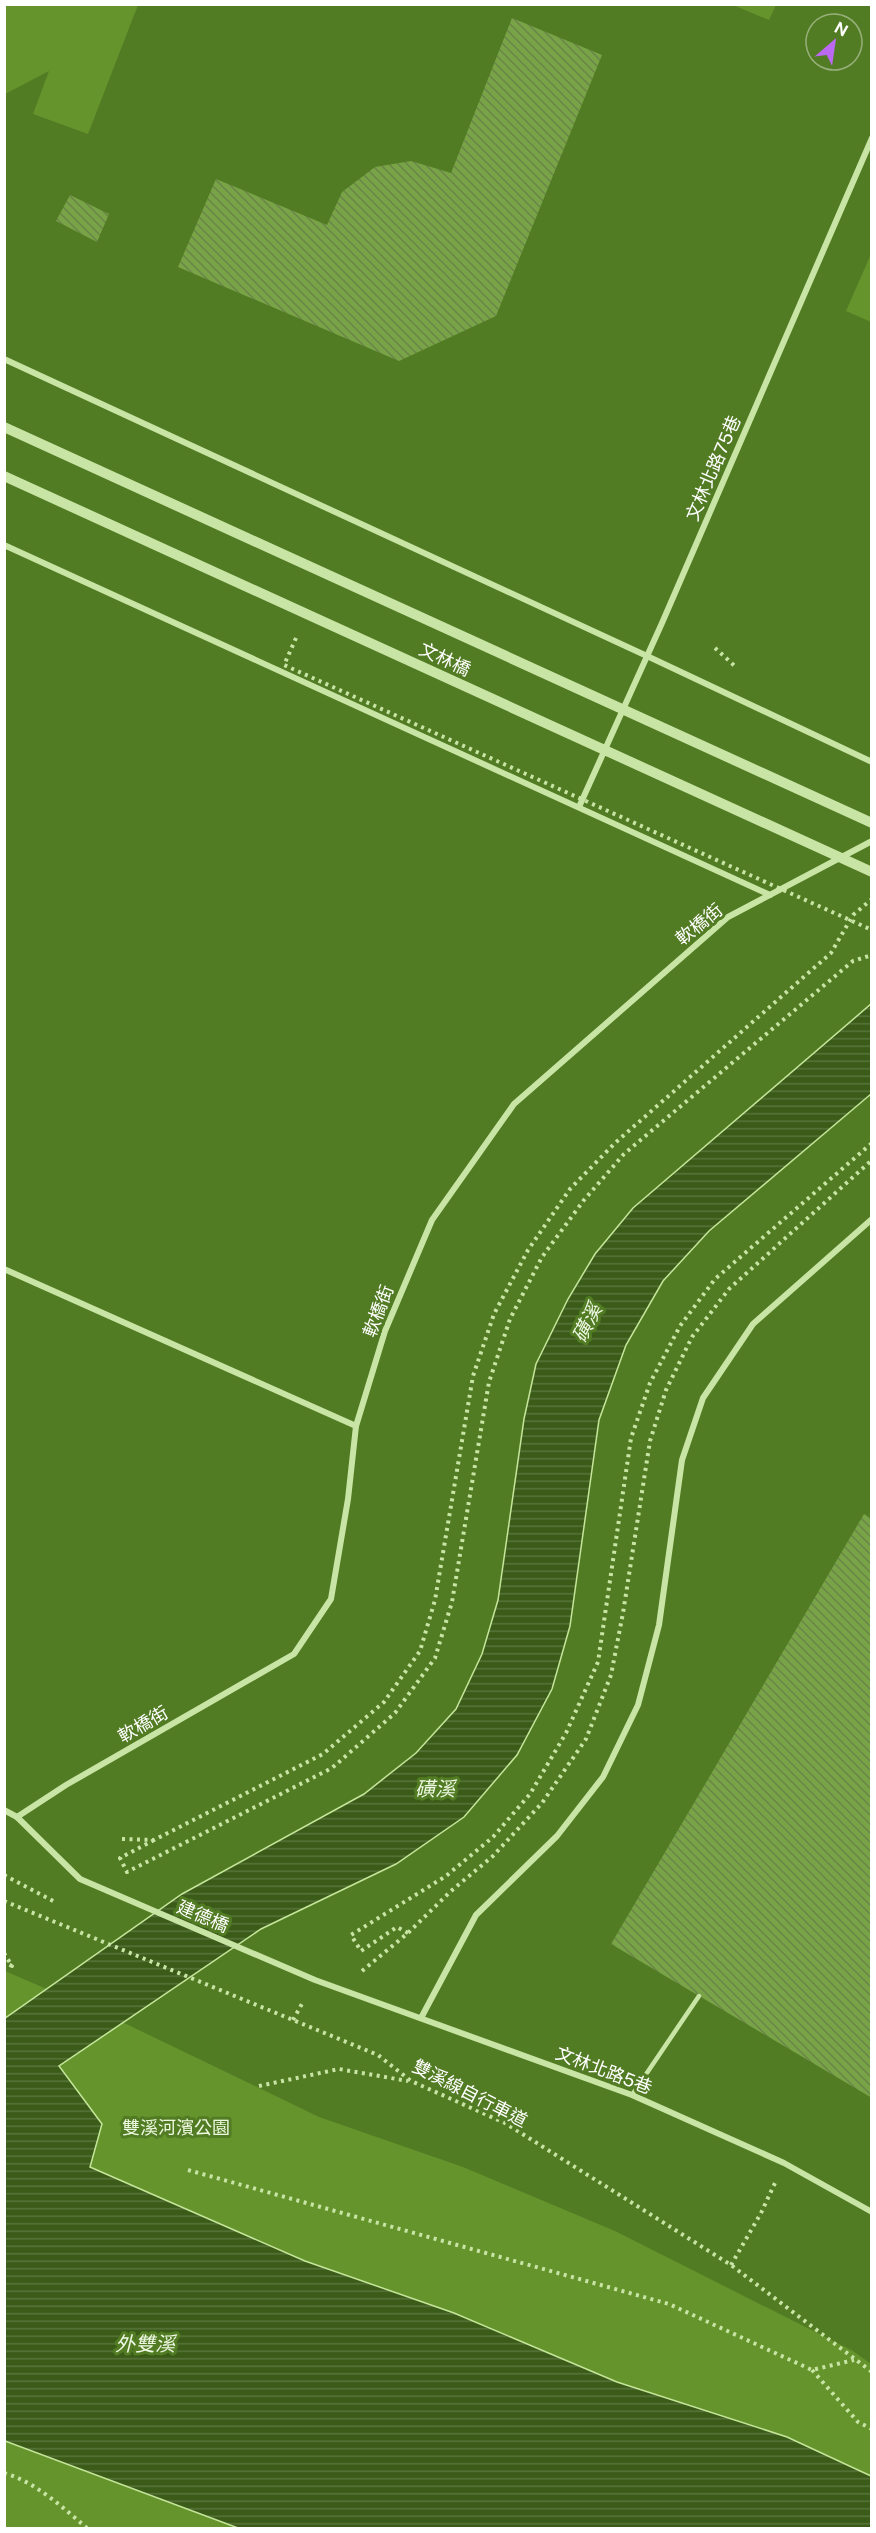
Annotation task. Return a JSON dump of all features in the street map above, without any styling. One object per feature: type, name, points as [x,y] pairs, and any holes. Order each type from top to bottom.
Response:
[{"type":"street","name":"文林北路75巷","points":[[579,807],[872,138]]},
{"type":"street","points":[[4,359],[872,762]]},
{"type":"street","name":"文林橋","points":[[4,427],[872,823]]},
{"type":"street","name":"文林橋","points":[[4,476],[872,872]]},
{"type":"street","points":[[4,545],[770,895]]},
{"type":"street","name":"軟橋街","points":[[17,1817],[66,1785],[294,1654],[331,1599],[348,1499],[356,1426],[385,1331],[432,1220],[514,1104],[728,917],[872,841]]},
{"type":"street","points":[[421,2018],[476,1915],[557,1836],[603,1778],[638,1705],[658,1625],[682,1460],[703,1398],[753,1324],[872,1219]]},
{"type":"street","points":[[4,1269],[356,1426]]},
{"type":"street","points":[[4,1810],[17,1817]]},
{"type":"street","name":"建德橋","points":[[17,1817],[80,1879],[315,1980]]},
{"type":"street","name":"文林北路5巷","points":[[315,1980],[633,2095],[784,2163],[872,2212]]},
{"type":"lane","points":[[633,2095],[699,1996]]},
{"type":"path","points":[[297,637],[284,664],[872,930]]},
{"type":"path","points":[[715,648],[737,668]]},
{"type":"path","points":[[872,899],[853,915],[831,952],[615,1143],[577,1181],[528,1250],[494,1314],[473,1376],[435,1600],[420,1651],[384,1702],[323,1754],[120,1858],[127,1872],[333,1768],[395,1713],[435,1658],[452,1602],[489,1382],[510,1319],[542,1257],[584,1200],[624,1154],[852,961],[872,955]]},
{"type":"path","points":[[408,1933],[397,1927],[362,1951],[351,1935],[446,1876],[493,1838],[530,1794],[566,1733],[598,1662],[631,1438],[650,1383],[680,1326],[715,1279],[872,1143]]},
{"type":"path","points":[[361,1973],[493,1856],[542,1803],[586,1739],[611,1675],[650,1441],[666,1390],[692,1337],[729,1289],[872,1160]]},
{"type":"path","points":[[122,1839],[154,1840]]},
{"type":"path","points":[[4,1875],[55,1902]]},
{"type":"path","name":"雙溪線自行車道","points":[[4,1901],[378,2055],[411,2081],[505,2123],[731,2265],[872,2372]]},
{"type":"path","points":[[4,1953],[12,1966],[4,1962]]},
{"type":"path","points":[[259,2086],[339,2069],[411,2081]]},
{"type":"path","points":[[731,2265],[761,2213],[784,2163]]},
{"type":"path","points":[[188,2170],[669,2304],[812,2370],[858,2422],[872,2429]]},
{"type":"path","points":[[812,2370],[854,2360]]},
{"type":"path","points":[[4,2473],[17,2477],[42,2493],[87,2529]]},
{"type":"green space","points":[[4,5],[138,5],[88,134],[33,114],[49,71],[5,94]]},
{"type":"green space","points":[[733,5],[776,5],[769,20]]},
{"type":"green space","points":[[871,254],[871,322],[846,311]]},
{"type":"green space","name":"雙溪河濱公園","points":[[5,1971],[116,2019],[319,2117],[463,2167],[615,2231],[853,2351],[871,2364],[871,2476],[787,2437],[617,2382],[454,2313],[305,2261],[89,2167],[5,2027]]},
{"type":"green space","points":[[5,2441],[238,2528],[5,2528]]},
{"type":"water","name":"外雙溪","points":[[871,1004],[871,1094],[709,1231],[663,1281],[626,1345],[599,1420],[570,1626],[552,1689],[517,1755],[464,1817],[396,1864],[261,1929],[59,2066],[102,2124],[90,2167],[305,2261],[454,2313],[617,2382],[787,2437],[871,2476],[871,2528],[238,2528],[5,2441],[4,2019],[182,1894],[364,1794],[416,1753],[456,1709],[482,1654],[498,1600],[524,1419],[536,1364],[568,1299],[595,1254],[633,1208]]},
{"type":"building","points":[[512,18],[602,55],[496,316],[399,361],[178,267],[216,179],[327,225],[342,192],[375,167],[411,161],[451,173]]},
{"type":"building","points":[[70,195],[109,214],[97,242],[56,221]]},
{"type":"building","points":[[864,1514],[872,1519],[872,2098],[611,1944]]},
{"type":"water label","name":"磺溪","points":[[587,1323]]},
{"type":"water label","name":"磺溪","points":[[435,1789]]}]
